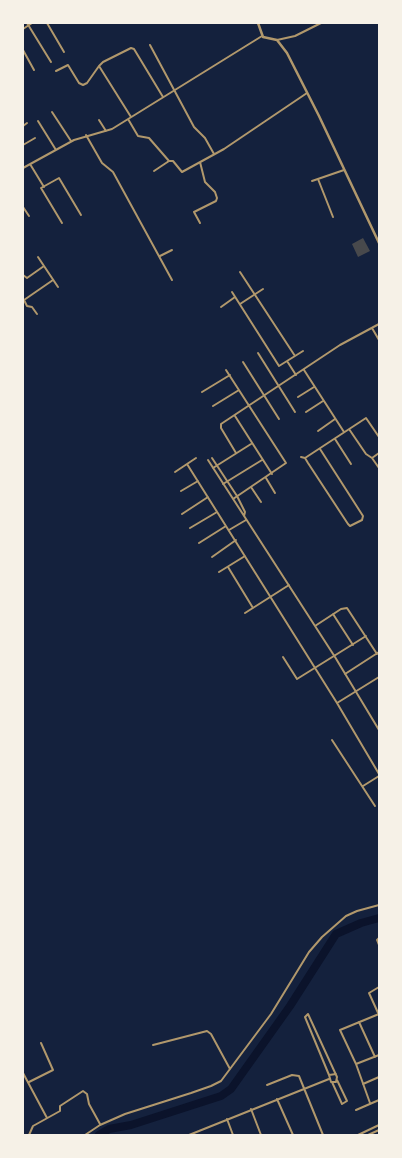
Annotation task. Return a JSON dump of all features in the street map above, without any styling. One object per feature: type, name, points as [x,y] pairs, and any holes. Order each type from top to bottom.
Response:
[{"type":"street","points":[[23,29],[27,24],[32,23]]},
{"type":"street","points":[[47,23],[64,52]]},
{"type":"street","points":[[258,23],[262,36]]},
{"type":"street","points":[[23,167],[71,141],[86,135],[106,131],[128,119],[262,36],[277,40],[295,36],[321,23]]},
{"type":"street","points":[[27,24],[51,62]]},
{"type":"street","points":[[277,40],[287,54],[307,93],[379,243]]},
{"type":"street","points":[[150,45],[197,132],[205,138],[214,154]]},
{"type":"street","points":[[56,71],[68,65],[79,83],[83,85],[87,83],[99,66],[131,48],[134,49],[163,97]]},
{"type":"street","points":[[23,50],[34,70]]},
{"type":"street","points":[[99,66],[131,117]]},
{"type":"street","points":[[128,119],[138,136],[149,138],[169,161],[173,161],[181,172],[214,154],[307,93]]},
{"type":"street","points":[[52,112],[71,141]]},
{"type":"street","points":[[99,120],[106,131]]},
{"type":"street","points":[[38,121],[56,150]]},
{"type":"street","points":[[23,126],[27,123]]},
{"type":"street","points":[[86,135],[102,163],[111,168],[172,280]]},
{"type":"street","points":[[23,145],[35,138]]},
{"type":"street","points":[[154,171],[169,161]]},
{"type":"street","points":[[200,162],[205,182],[217,198],[216,201],[194,212],[200,223]]},
{"type":"street","points":[[30,164],[44,187]]},
{"type":"street","points":[[312,181],[344,170]]},
{"type":"street","points":[[62,223],[41,188],[59,178],[81,215]]},
{"type":"street","points":[[318,179],[333,217]]},
{"type":"street","points":[[23,207],[29,216]]},
{"type":"street","points":[[160,256],[172,250]]},
{"type":"street","points":[[38,257],[58,287]]},
{"type":"street","points":[[23,275],[28,278],[44,266]]},
{"type":"street","points":[[240,272],[295,356]]},
{"type":"street","points":[[37,314],[32,307],[27,306],[24,300],[53,280]]},
{"type":"street","points":[[240,304],[263,289]]},
{"type":"street","points":[[232,292],[279,366],[303,351]]},
{"type":"street","points":[[221,307],[235,297]]},
{"type":"street","points":[[236,454],[220,426],[340,345],[379,324]]},
{"type":"street","points":[[372,328],[379,340]]},
{"type":"street","points":[[258,353],[296,412]]},
{"type":"street","points":[[287,361],[296,375]]},
{"type":"street","points":[[243,362],[279,419]]},
{"type":"street","points":[[226,370],[286,463],[272,474],[233,499]]},
{"type":"street","points":[[304,370],[344,432]]},
{"type":"street","points":[[202,392],[230,375]]},
{"type":"street","points":[[298,397],[314,387]]},
{"type":"street","points":[[213,406],[239,390]]},
{"type":"street","points":[[306,412],[323,401]]},
{"type":"street","points":[[235,416],[251,444],[272,474]]},
{"type":"street","points":[[305,458],[366,418],[379,436]]},
{"type":"street","points":[[318,431],[335,419]]},
{"type":"street","points":[[349,429],[366,454],[372,458],[379,468]]},
{"type":"street","points":[[335,439],[351,464]]},
{"type":"street","points":[[213,468],[251,444]]},
{"type":"street","points":[[301,457],[305,458],[350,526],[362,520],[363,516],[320,449]]},
{"type":"street","points":[[372,458],[379,453]]},
{"type":"street","points":[[175,472],[196,458]]},
{"type":"street","points":[[212,458],[246,512],[244,516]]},
{"type":"street","points":[[208,460],[335,657],[379,730]]},
{"type":"street","points":[[223,484],[262,460]]},
{"type":"street","points":[[187,464],[236,540],[376,768],[379,775],[363,786]]},
{"type":"street","points":[[266,478],[275,492]]},
{"type":"street","points":[[181,491],[198,481]]},
{"type":"street","points":[[251,488],[261,502]]},
{"type":"street","points":[[182,514],[208,497]]},
{"type":"street","points":[[190,528],[217,512]]},
{"type":"street","points":[[229,530],[246,520]]},
{"type":"street","points":[[199,543],[226,526]]},
{"type":"street","points":[[212,557],[236,540]]},
{"type":"street","points":[[219,572],[245,556]]},
{"type":"street","points":[[228,567],[253,608]]},
{"type":"street","points":[[245,613],[289,585]]},
{"type":"street","points":[[315,626],[333,614],[347,608],[378,653],[345,674]]},
{"type":"street","points":[[333,614],[353,645]]},
{"type":"street","points":[[283,657],[297,679],[335,657],[366,636]]},
{"type":"street","points":[[337,704],[379,677]]},
{"type":"street","points":[[332,740],[375,806]]},
{"type":"street","points":[[85,1135],[100,1125],[124,1114],[211,1086],[221,1081],[272,1014],[308,952],[322,937],[346,916],[357,911],[379,905]]},
{"type":"street","points":[[379,938],[377,940],[379,945]]},
{"type":"street","points":[[370,1103],[356,1064],[340,1030],[379,1015],[369,993],[379,988]]},
{"type":"street","points":[[308,1014],[347,1101],[342,1104],[332,1082],[329,1079],[329,1075],[305,1017],[308,1014]]},
{"type":"street","points":[[359,1022],[375,1056]]},
{"type":"street","points":[[153,1045],[207,1031],[211,1034],[230,1068]]},
{"type":"street","points":[[29,1082],[53,1070],[42,1043]]},
{"type":"street","points":[[356,1064],[379,1055]]},
{"type":"street","points":[[23,1073],[47,1118]]},
{"type":"street","points":[[329,1075],[336,1074]]},
{"type":"street","points":[[267,1085],[292,1075],[299,1076],[323,1134],[318,1135]]},
{"type":"street","points":[[363,1084],[379,1077]]},
{"type":"street","points":[[189,1135],[329,1079]]},
{"type":"street","points":[[332,1082],[337,1080]]},
{"type":"street","points":[[29,1135],[33,1126],[60,1110],[60,1106],[84,1091],[87,1094],[89,1104],[100,1125]]},
{"type":"street","points":[[277,1099],[293,1135]]},
{"type":"street","points":[[356,1110],[379,1100]]},
{"type":"street","points":[[251,1110],[261,1135]]},
{"type":"street","points":[[227,1119],[233,1135]]},
{"type":"street","points":[[358,1135],[379,1125]]},
{"type":"street","points":[[368,1135],[379,1130]]},
{"type":"street","points":[[199,1131],[201,1135]]},
{"type":"building","points":[[363,238],[370,251],[358,257],[352,244]]},
{"type":"waterway","points":[[99,1135],[109,1129],[131,1125],[221,1096],[231,1089],[290,1006],[336,934],[361,923],[379,918]]}]
